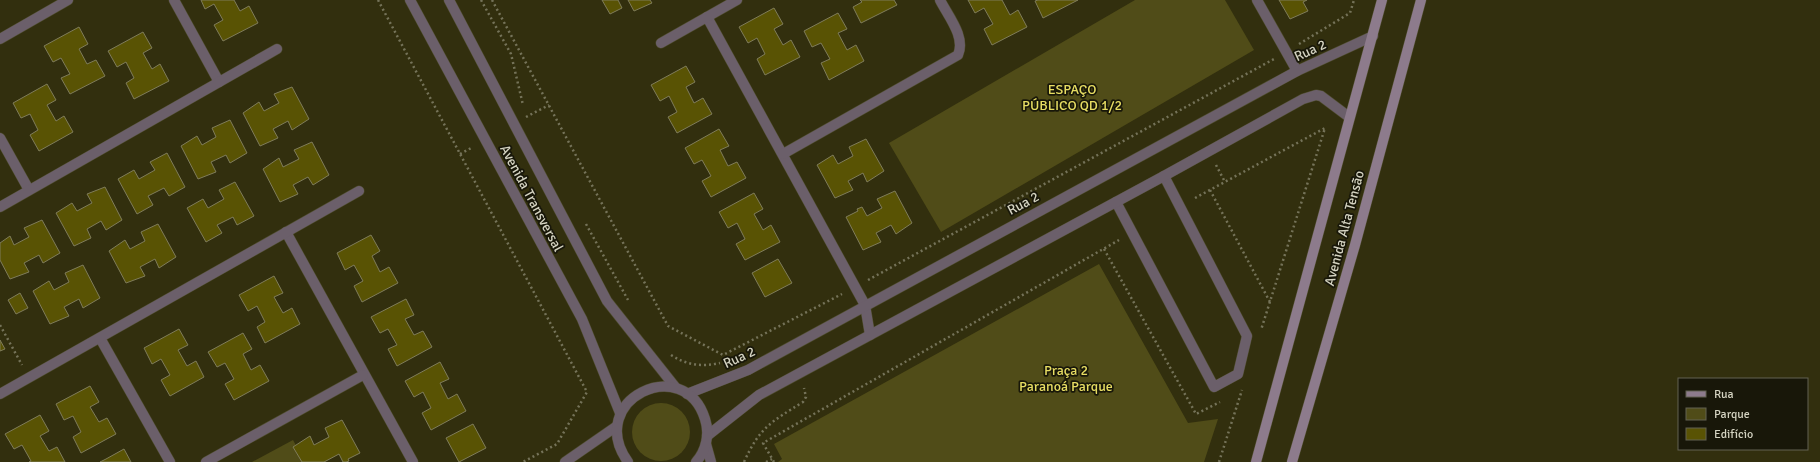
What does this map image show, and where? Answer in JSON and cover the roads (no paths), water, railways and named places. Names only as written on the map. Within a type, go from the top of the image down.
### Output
[{"type":"street","points":[[0,39],[68,0]]},
{"type":"street","points":[[174,0],[219,82]]},
{"type":"street","name":"Avenida Transversal","points":[[410,0],[582,319],[620,413]]},
{"type":"street","name":"Avenida Transversal","points":[[449,0],[607,301],[676,388]]},
{"type":"street","points":[[661,43],[738,0]]},
{"type":"street","points":[[783,154],[958,55],[961,49],[961,41],[940,0]]},
{"type":"street","points":[[1257,0],[1297,71]]},
{"type":"street","name":"Avenida Alta Tensão","points":[[1256,462],[1382,0]]},
{"type":"street","name":"Avenida Alta Tensão","points":[[1292,462],[1355,246],[1421,0]]},
{"type":"street","points":[[707,17],[865,305],[870,335]]},
{"type":"street","name":"Rua 2","points":[[687,394],[748,370],[1297,71],[1373,36]]},
{"type":"street","points":[[0,207],[278,49]]},
{"type":"street","points":[[696,462],[700,457],[707,440],[759,396],[1209,152],[1309,96],[1321,96],[1349,117]]},
{"type":"street","points":[[0,138],[29,190]]},
{"type":"street","points":[[1116,202],[1214,387],[1238,374],[1248,336],[1164,176]]},
{"type":"street","points":[[0,394],[359,191]]},
{"type":"street","points":[[286,232],[412,462]]},
{"type":"street","points":[[100,338],[170,462]]},
{"type":"street","points":[[206,462],[363,375]]},
{"type":"street","name":"Avenida Transversal","points":[[628,462],[622,453],[617,440],[617,426],[620,413],[628,402],[638,393],[650,388],[663,386],[676,388],[687,394],[696,402],[703,412],[707,424],[707,440],[711,462]]},
{"type":"street","points":[[565,462],[617,426]]},
{"type":"park label","name":"ESPAÇO PÚBLICO QD 1/2","points":[[1072,98]]},
{"type":"park label","name":"Praça 2 Paranoá Parque","points":[[1066,378]]}]
